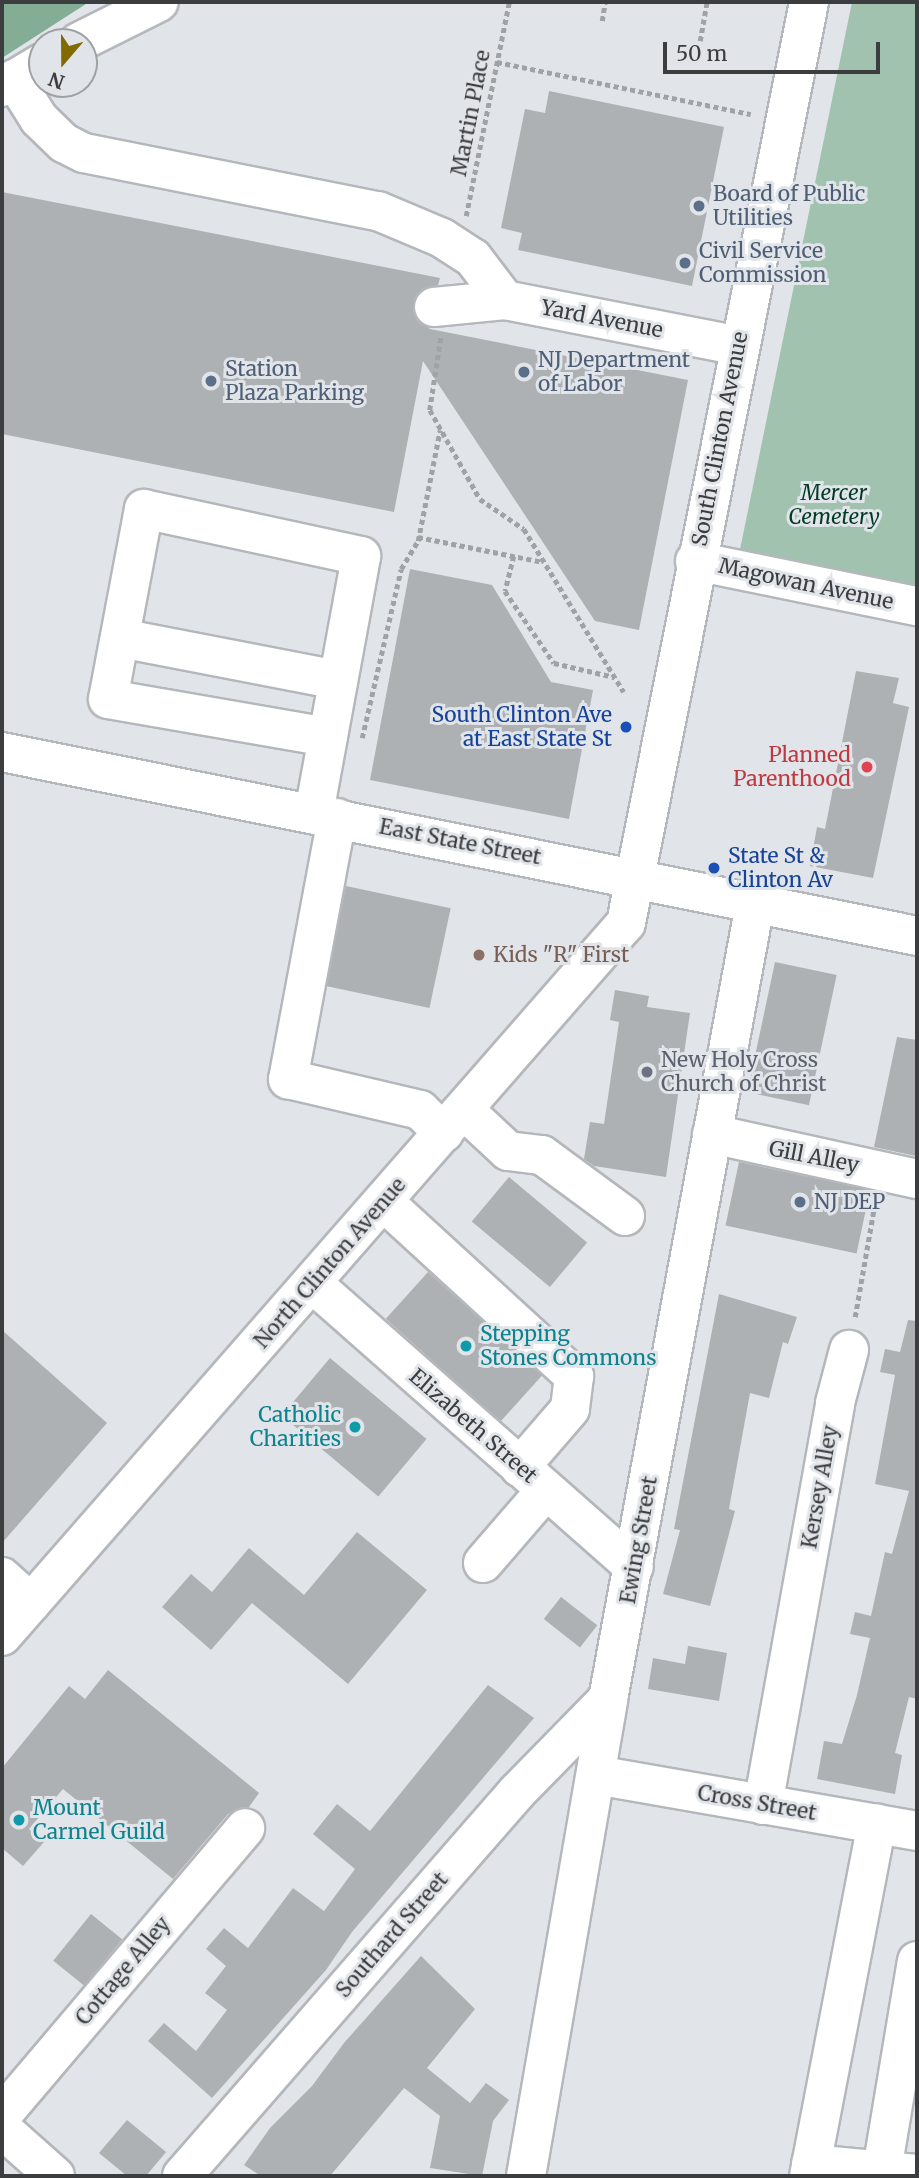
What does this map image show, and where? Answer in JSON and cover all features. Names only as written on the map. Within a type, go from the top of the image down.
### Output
[{"type":"street","points":[[98,32],[159,2]]},
{"type":"street","name":"South Clinton Avenue","points":[[634,877],[695,561],[809,2]]},
{"type":"street","points":[[19,77],[39,119],[64,143],[84,153],[379,211],[442,238],[473,258],[494,302],[470,324],[436,315]]},
{"type":"street","name":"Yard Avenue","points":[[494,302],[739,346]]},
{"type":"street","points":[[341,742],[108,699],[144,509],[361,555],[338,680],[341,742],[326,815],[288,1079],[420,1110],[454,1121],[508,1150],[542,1155],[625,1216]]},
{"type":"street","name":"Magowan Avenue","points":[[695,561],[917,606]]},
{"type":"street","points":[[120,638],[338,680]]},
{"type":"street","name":"East State Street","points":[[2,752],[326,815],[917,936]]},
{"type":"street","name":"North Clinton Avenue","points":[[2,1636],[625,923],[634,877]]},
{"type":"street","name":"Ewing Street","points":[[526,2176],[608,1699],[755,904]]},
{"type":"street","name":"Gill Alley","points":[[712,1134],[899,1174]]},
{"type":"street","points":[[384,1202],[574,1376],[570,1409],[483,1563]]},
{"type":"street","name":"Elizabeth Street","points":[[312,1283],[634,1567]]},
{"type":"street","name":"Kersey Alley","points":[[763,1805],[832,1417],[849,1350]]},
{"type":"street","points":[[2,1577],[31,1603]]},
{"type":"street","name":"Southard Street","points":[[182,2176],[517,1792],[608,1699]]},
{"type":"street","name":"Cross Street","points":[[596,1775],[917,1831]]},
{"type":"street","points":[[877,1824],[831,2076],[810,2170],[893,2174],[909,2058],[917,1961]]},
{"type":"street","name":"Cottage Alley","points":[[2,2115],[245,1828]]},
{"type":"street","points":[[2,2129],[55,2176]]},
{"type":"path","name":"Martin Place","points":[[464,228],[509,2]]},
{"type":"path","points":[[602,21],[605,2]]},
{"type":"path","points":[[700,41],[707,2]]},
{"type":"path","points":[[497,62],[751,114]]},
{"type":"path","points":[[436,315],[429,410],[480,499],[524,530],[624,692]]},
{"type":"path","points":[[341,742],[367,732],[401,569],[418,537],[440,429]]},
{"type":"path","points":[[418,537],[544,562]]},
{"type":"path","points":[[514,556],[505,591],[554,663],[614,677]]},
{"type":"path","points":[[849,1350],[899,1174]]},
{"type":"green space","points":[[2,2],[89,2],[49,28],[28,28],[28,41],[2,58]]},
{"type":"green space","name":"Mercer Cemetery","points":[[852,2],[917,2],[917,606],[736,569]]},
{"type":"building","points":[[549,91],[724,127],[692,286],[518,250],[522,233],[501,228],[525,109],[545,113]]},
{"type":"building","name":"Station Plaza Parking","points":[[2,192],[440,278],[438,285],[422,289],[414,299],[416,319],[430,329],[688,380],[639,630],[595,621],[423,361],[394,512],[2,434]]},
{"type":"building","points":[[410,569],[492,585],[551,682],[593,690],[569,819],[370,780]]},
{"type":"building","name":"Planned Parenthood","points":[[856,671],[899,678],[893,703],[909,707],[873,878],[810,866],[817,827],[825,829]]},
{"type":"building","points":[[346,886],[451,908],[429,1008],[325,986]]},
{"type":"building","points":[[775,962],[837,975],[809,1105],[747,1092]]},
{"type":"building","name":"New Holy Cross Church of Christ","points":[[615,990],[649,996],[647,1007],[690,1013],[666,1177],[594,1166],[584,1159],[590,1122],[604,1124],[619,1022],[610,1020]]},
{"type":"building","points":[[897,1037],[917,1040],[916,1156],[874,1147]]},
{"type":"building","name":"NJ DEP","points":[[739,1162],[870,1190],[857,1253],[725,1226]]},
{"type":"building","points":[[509,1177],[587,1243],[550,1287],[472,1221]]},
{"type":"building","name":"Stepping Stones Commons","points":[[428,1272],[542,1375],[500,1422],[386,1319]]},
{"type":"building","points":[[719,1294],[797,1317],[788,1344],[783,1342],[769,1398],[750,1393],[729,1509],[735,1511],[710,1606],[663,1594],[680,1530],[674,1529]]},
{"type":"building","points":[[908,1320],[917,1321],[917,1699],[909,1697],[895,1753],[902,1755],[895,1794],[817,1779],[824,1741],[842,1744],[870,1638],[850,1634],[855,1612],[871,1616],[885,1552],[892,1554],[909,1491],[875,1484],[895,1375],[880,1372],[885,1349],[900,1352]]},
{"type":"building","points":[[2,1330],[107,1423],[2,1543]]},
{"type":"building","name":"Catholic Charities","points":[[330,1358],[427,1439],[378,1496],[282,1415]]},
{"type":"building","points":[[357,1532],[427,1590],[348,1684],[252,1603],[211,1650],[162,1607],[191,1574],[212,1592],[249,1548],[304,1595]]},
{"type":"building","points":[[561,1597],[597,1625],[580,1647],[544,1619]]},
{"type":"building","points":[[688,1646],[727,1653],[719,1701],[648,1689],[653,1658],[685,1664]]},
{"type":"building","points":[[108,1670],[259,1793],[249,1807],[228,1814],[173,1879],[63,1789],[29,1829],[44,1842],[23,1866],[2,1848],[2,1768],[69,1686],[85,1699]]},
{"type":"building","points":[[488,1685],[534,1718],[352,1932],[326,1970],[212,2098],[148,2041],[164,2023],[196,2051],[227,2010],[205,1993],[226,1966],[206,1949],[224,1928],[248,1948],[293,1888],[324,1911],[355,1869],[313,1834],[337,1804],[370,1831]]},
{"type":"building","points":[[91,1914],[122,1939],[84,1986],[53,1961]]},
{"type":"building","points":[[421,1956],[475,2009],[427,2068],[470,2103],[486,2083],[509,2100],[493,2121],[482,2176],[430,2168],[440,2116],[404,2088],[330,2176],[261,2176],[244,2165],[270,2128],[312,2086],[344,2043]]},
{"type":"building","points":[[127,2120],[166,2152],[146,2176],[127,2176],[99,2153]]},
{"type":"place","name":"Board of Public Utilities","points":[[699,206]]},
{"type":"place","name":"Civil Service Commission","points":[[685,263]]},
{"type":"place","name":"NJ Department of Labor","points":[[524,372]]},
{"type":"place","name":"Station Plaza Parking","points":[[211,381]]},
{"type":"place","name":"South Clinton Ave at East State St","points":[[626,727]]},
{"type":"place","name":"Planned Parenthood","points":[[867,767]]},
{"type":"place","name":"State St & Clinton Av","points":[[714,868]]},
{"type":"place","name":"Kids \"R\" First","points":[[479,955]]},
{"type":"place","name":"New Holy Cross Church of Christ","points":[[647,1072]]},
{"type":"place","name":"NJ DEP","points":[[800,1202]]},
{"type":"place","name":"Stepping Stones Commons","points":[[466,1346]]},
{"type":"place","name":"Catholic Charities","points":[[355,1427]]},
{"type":"place","name":"Mount Carmel Guild","points":[[19,1820]]}]
